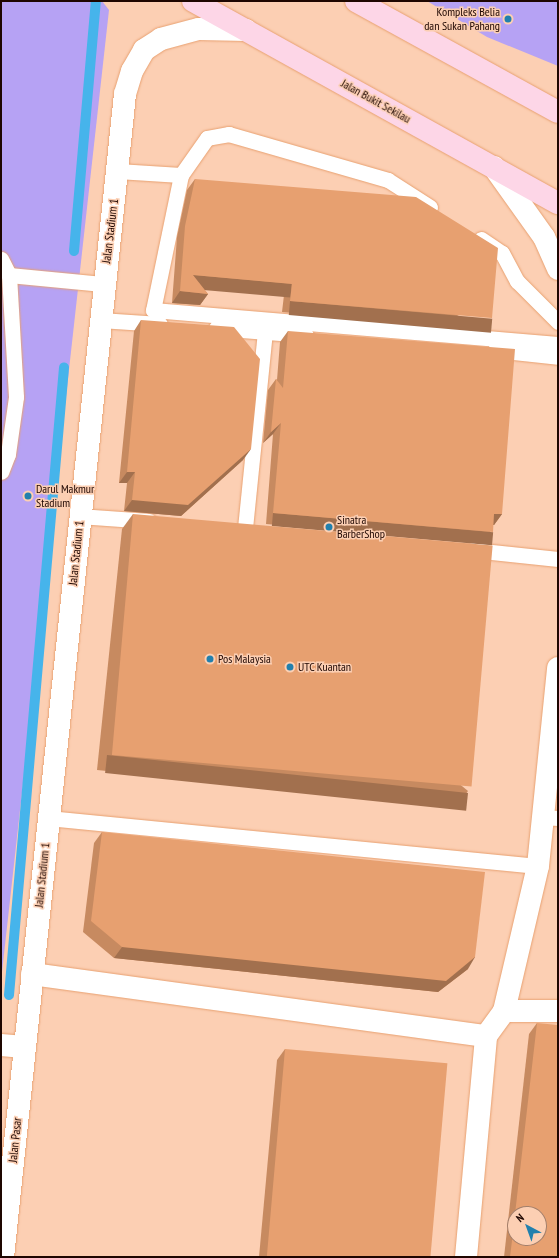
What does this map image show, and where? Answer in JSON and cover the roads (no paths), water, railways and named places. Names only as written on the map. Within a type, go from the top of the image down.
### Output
[{"type":"street","name":"Jalan Bukit Sekilau","points":[[193,1],[558,203]]},
{"type":"street","points":[[356,1],[558,112]]},
{"type":"street","name":"Jalan Stadium 1","points":[[24,1047],[79,516],[125,94],[132,71],[144,50],[179,32],[246,30]]},
{"type":"street","points":[[494,167],[544,237],[558,269]]},
{"type":"street","points":[[466,1257],[486,1036],[504,1011],[538,866],[551,818],[558,668]]},
{"type":"street","points":[[32,974],[486,1036]]},
{"type":"street","points":[[504,1011],[558,1011]]},
{"type":"street","points":[[1,1045],[24,1047]]},
{"type":"street","name":"Jalan Pasar","points":[[3,1257],[24,1047]]},
{"type":"lane","points":[[442,214],[388,180],[229,134],[207,138],[181,175],[153,310],[558,344]]},
{"type":"lane","points":[[117,171],[181,175]]},
{"type":"lane","points":[[468,231],[502,253],[517,281],[558,322]]},
{"type":"lane","points":[[1,259],[9,275],[16,397],[8,454],[1,472]]},
{"type":"lane","points":[[9,275],[104,284]]},
{"type":"lane","points":[[100,320],[265,332],[558,357]]},
{"type":"lane","points":[[245,528],[265,332]]},
{"type":"lane","points":[[79,516],[166,523]]},
{"type":"lane","points":[[230,527],[261,530]]},
{"type":"lane","points":[[456,549],[558,559]]},
{"type":"lane","points":[[48,818],[538,866]]},
{"type":"waterway","points":[[74,251],[96,1]]},
{"type":"waterway","points":[[9,995],[64,367]]},
{"type":"place","name":"Kompleks Belia dan Sukan Pahang","points":[[508,19]]},
{"type":"place","name":"Darul Makmur Stadium","points":[[28,496]]},
{"type":"place","name":"Sinatra BarberShop","points":[[329,527]]},
{"type":"place","name":"Pos Malaysia","points":[[210,659]]},
{"type":"place","name":"UTC Kuantan","points":[[290,667]]}]
